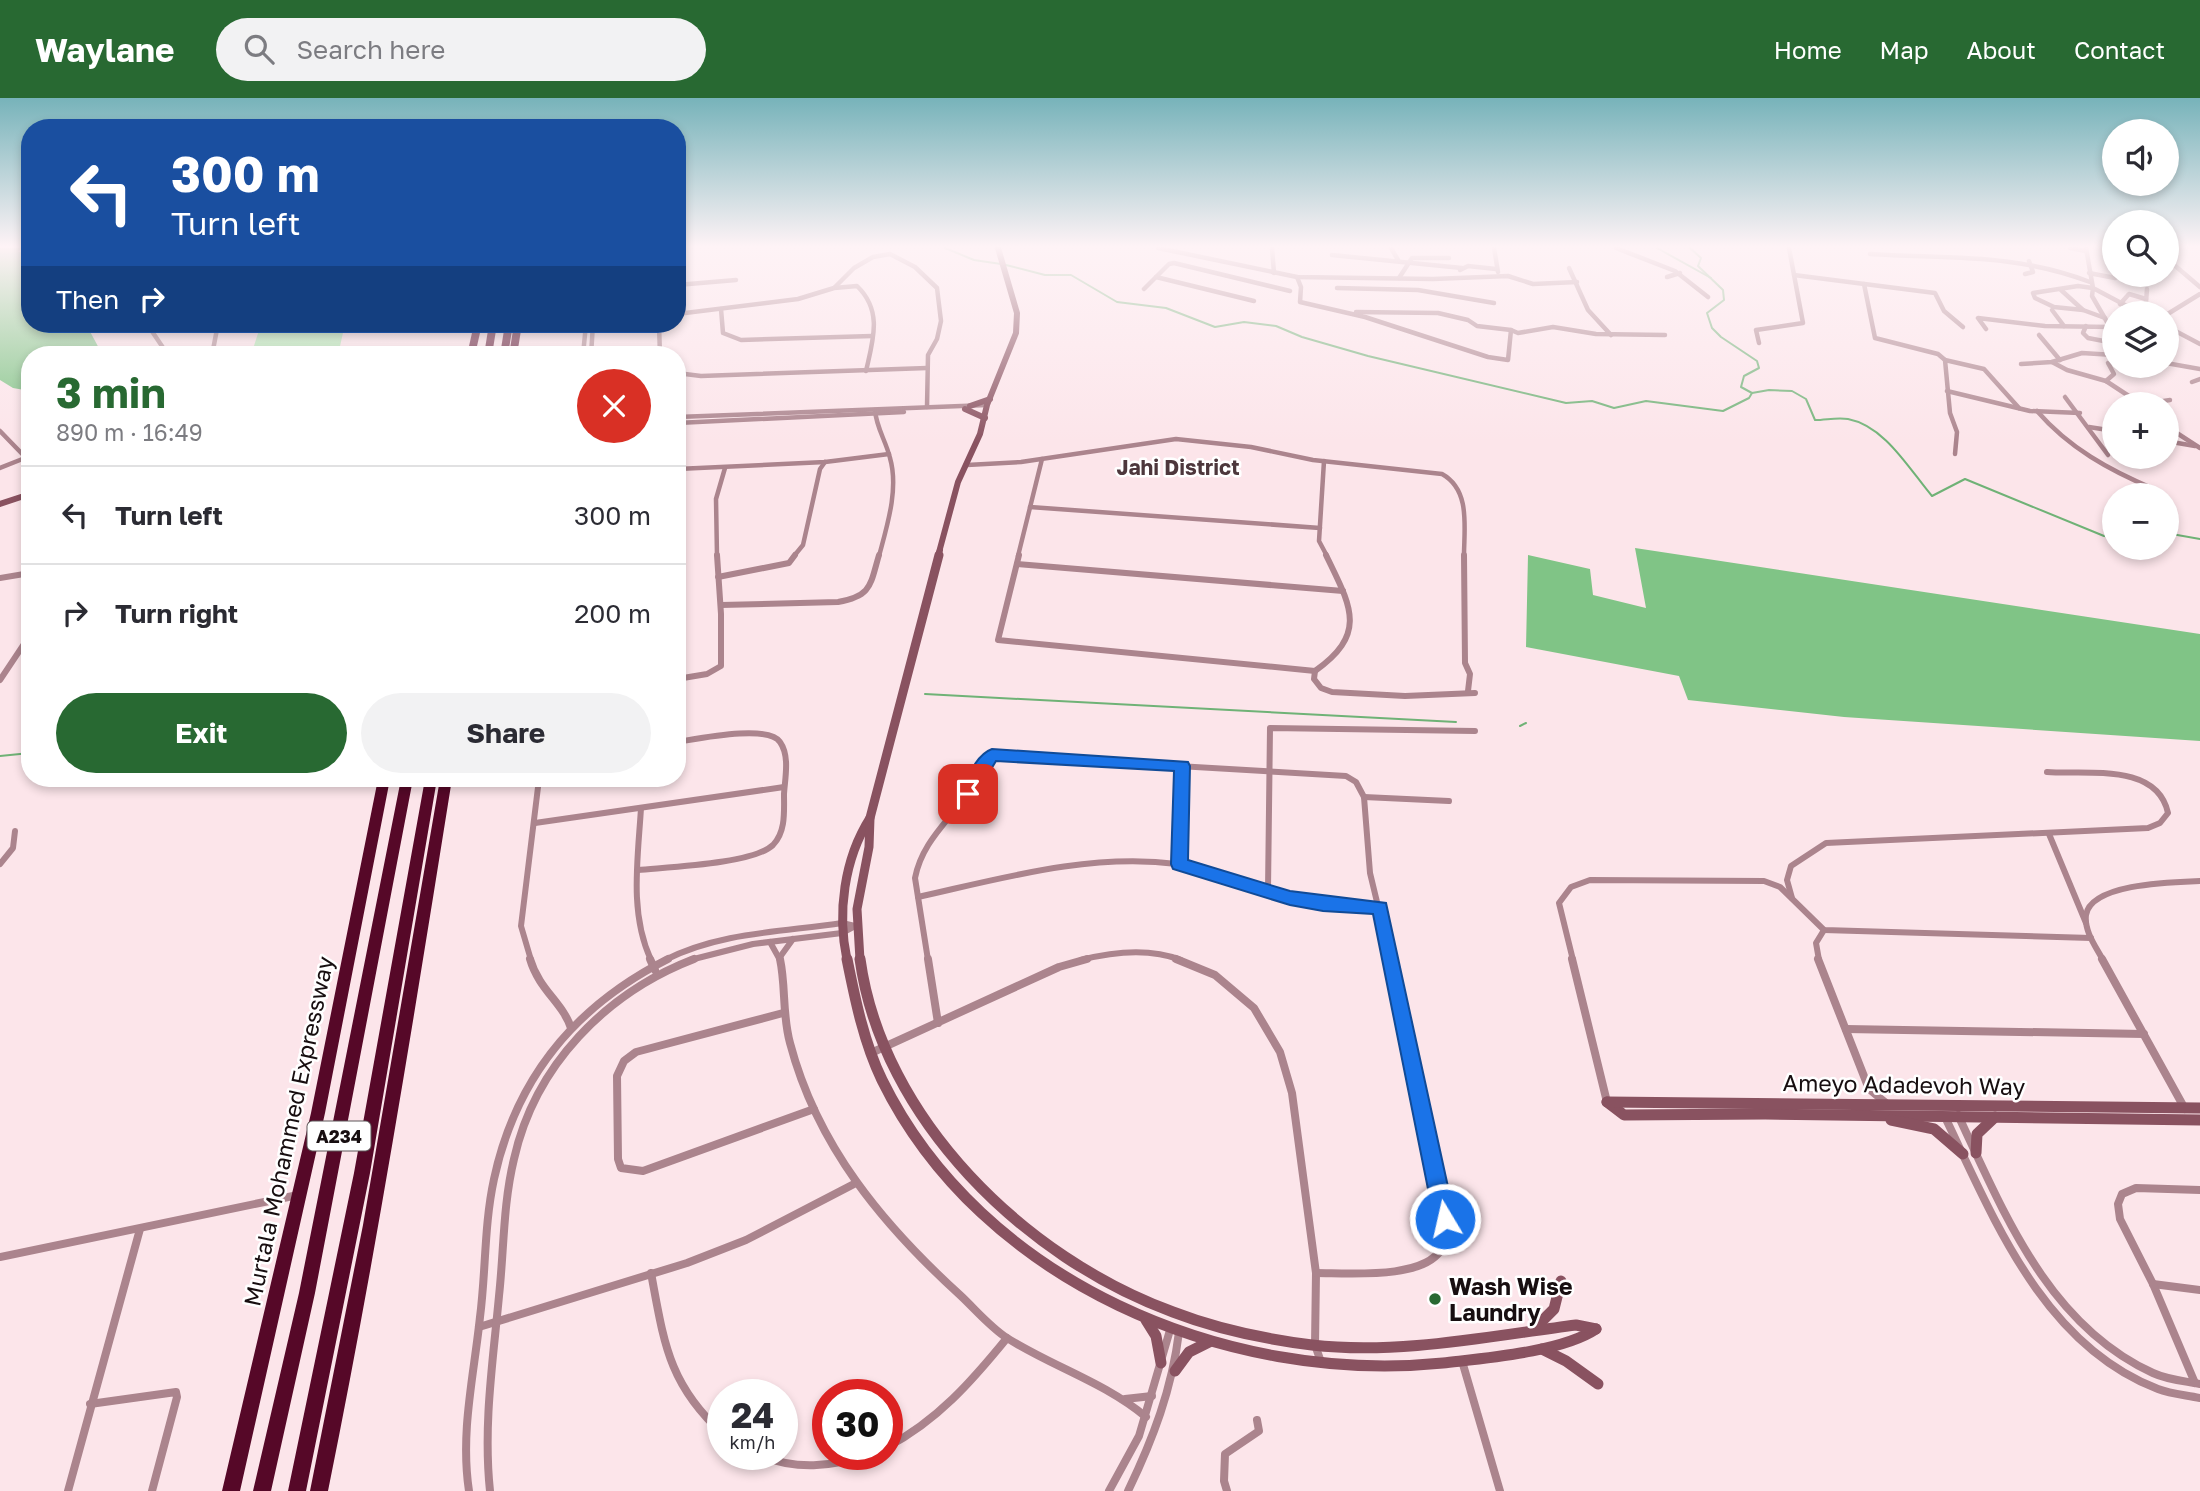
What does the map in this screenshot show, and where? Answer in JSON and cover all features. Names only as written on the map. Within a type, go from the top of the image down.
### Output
[{"type":"highway","name":"Murtala Mohammed Expressway","points":[[231,1487],[318,1113],[382,787]]},
{"type":"highway","name":"A234","points":[[262,1491],[307,1293],[405,787]]},
{"type":"highway","name":"A234","points":[[297,1491],[354,1213],[430,787]]},
{"type":"highway","points":[[319,1491],[381,1177],[445,787]]},
{"type":"highway","points":[[327,1491],[346,1364]]},
{"type":"street","points":[[721,313],[723,333],[741,340],[872,336]]},
{"type":"street","points":[[866,371],[874,313]]},
{"type":"street","points":[[927,407],[928,355],[937,339],[942,321],[941,313]]},
{"type":"street","points":[[870,818],[862,828],[853,851],[842,928],[850,975],[882,1082],[917,1140],[946,1177],[977,1210],[1045,1263],[1107,1300],[1209,1342],[1240,1351],[1322,1363],[1390,1367],[1462,1361],[1581,1339],[1596,1329],[1576,1325],[1447,1344],[1365,1348],[1315,1345],[1191,1321],[1064,1256],[1037,1238],[980,1187],[921,1115],[885,1047],[870,1006],[860,966],[855,926],[871,838],[870,818],[940,550],[958,482],[967,465],[1016,333],[1017,313]]},
{"type":"street","points":[[1348,313],[1488,357],[1508,360],[1511,330]]},
{"type":"street","points":[[1349,313],[1454,314],[1472,320],[1477,326],[1518,333],[1553,327],[1611,335],[1665,335]]},
{"type":"street","points":[[1593,313],[1607,326],[1611,335]]},
{"type":"street","points":[[1759,343],[1756,330],[1803,323],[1801,313]]},
{"type":"street","points":[[1870,313],[1875,338],[1938,355],[1945,360],[1981,367],[2020,409]]},
{"type":"street","points":[[1946,313],[1963,327]]},
{"type":"street","points":[[2054,313],[2064,326]]},
{"type":"street","points":[[1986,329],[1978,318],[2102,327]]},
{"type":"street","points":[[2086,326],[2083,333],[2088,338],[2102,341]]},
{"type":"street","points":[[2179,333],[2200,344]]},
{"type":"street","points":[[2039,335],[2060,360]]},
{"type":"street","points":[[2021,364],[2052,362],[2082,353],[2102,354]]},
{"type":"street","points":[[1945,360],[1950,413],[1957,432],[1955,454]]},
{"type":"street","points":[[2052,362],[2067,370],[2106,381],[2123,392]]},
{"type":"street","points":[[2179,365],[2200,369]]},
{"type":"street","points":[[686,374],[701,376],[928,368]]},
{"type":"street","points":[[2106,381],[2109,378]]},
{"type":"street","points":[[2192,382],[2200,379]]},
{"type":"street","points":[[1947,391],[2020,409],[2080,413]]},
{"type":"street","points":[[2065,397],[2080,413],[2093,438],[2102,448]]},
{"type":"street","points":[[882,411],[988,405]]},
{"type":"street","points":[[686,422],[927,407],[968,407],[985,418]]},
{"type":"street","points":[[876,426],[882,411]]},
{"type":"street","points":[[2037,411],[2049,426],[2094,461],[2141,483]]},
{"type":"street","points":[[686,417],[875,412]]},
{"type":"street","points":[[721,605],[831,603],[855,599],[865,594],[870,587],[894,489],[889,454],[876,426],[875,412]]},
{"type":"street","points":[[2089,428],[2102,430]]},
{"type":"street","points":[[0,431],[21,453]]},
{"type":"street","points":[[2179,435],[2198,447]]},
{"type":"street","points":[[967,465],[1042,459],[1176,439],[1240,445],[1324,461],[1442,474],[1456,486],[1464,503],[1465,663],[1470,674],[1472,692],[1405,696],[1332,692],[1321,688],[1314,679],[1315,671]]},
{"type":"street","points":[[2179,443],[2198,447]]},
{"type":"street","points":[[686,469],[825,462],[889,454]]},
{"type":"street","points":[[1042,459],[998,640],[1315,671],[1336,656],[1349,634],[1349,602],[1319,541],[1324,461]]},
{"type":"street","points":[[0,468],[21,462]]},
{"type":"street","points":[[718,577],[789,563],[798,554],[803,545],[820,468],[825,462]]},
{"type":"street","points":[[686,677],[707,674],[721,666],[718,489],[725,468]]},
{"type":"street","points":[[0,504],[21,497]]},
{"type":"street","points":[[0,510],[21,503]]},
{"type":"street","points":[[1030,507],[1320,527]]},
{"type":"street","points":[[928,592],[940,550]]},
{"type":"street","points":[[1017,564],[1343,591]]},
{"type":"street","points":[[0,578],[21,574]]},
{"type":"street","points":[[0,680],[21,650]]},
{"type":"street","points":[[1268,890],[1270,728],[1475,731]]},
{"type":"street","points":[[638,870],[743,858],[774,844],[783,827],[786,755],[780,741],[774,736],[742,733],[686,741]]},
{"type":"street","points":[[937,1023],[915,878],[917,862],[941,824],[968,794],[980,770],[992,755],[1342,774],[1360,785],[1364,797],[1370,873],[1380,908],[1443,1204],[1446,1233],[1442,1249],[1427,1263],[1405,1270],[1316,1273]]},
{"type":"street","points":[[1179,864],[1182,766]]},
{"type":"street","points":[[1793,900],[1787,880],[1791,866],[1826,843],[2148,828],[2160,823],[2168,813],[2167,803],[2155,788],[2140,779],[2047,772]]},
{"type":"street","points":[[538,787],[521,926],[535,975],[555,1004],[567,1015],[571,1028]]},
{"type":"street","points":[[535,823],[784,787]]},
{"type":"street","points":[[1364,797],[1449,801]]},
{"type":"street","points":[[641,808],[637,898],[639,923],[655,971]]},
{"type":"street","points":[[0,864],[13,848],[15,831]]},
{"type":"street","points":[[2049,834],[2091,938],[2185,1108],[2196,1120]]},
{"type":"street","points":[[918,897],[1084,863],[1116,859],[1179,864],[1290,898],[1323,904],[1380,908]]},
{"type":"street","points":[[1607,1102],[1559,903],[1565,891],[1576,883],[1590,880],[1764,881],[1780,887],[1824,930],[2091,938]]},
{"type":"street","points":[[2086,923],[2087,910],[2094,901],[2112,892],[2200,881]]},
{"type":"street","points":[[490,1491],[486,1463],[487,1397],[510,1183],[517,1144],[529,1110],[565,1052],[591,1023],[655,971],[717,941],[855,926]]},
{"type":"street","points":[[469,1491],[467,1425],[494,1179],[515,1110],[531,1079],[555,1044],[581,1016],[625,982],[703,955],[842,928]]},
{"type":"street","points":[[1824,930],[1818,936],[1815,946],[1869,1088],[1889,1105]]},
{"type":"street","points":[[780,957],[793,939]]},
{"type":"street","points":[[770,942],[780,957],[783,1013],[794,1056],[814,1109],[854,1184],[881,1219],[921,1261],[1007,1338],[1125,1399],[1146,1417]]},
{"type":"street","points":[[872,1053],[1059,967],[1110,952],[1170,956],[1215,975],[1254,1008],[1280,1052],[1292,1093],[1316,1273],[1315,1345],[1322,1363]]},
{"type":"street","points":[[783,1013],[636,1052],[627,1057],[619,1066],[617,1076],[618,1159],[621,1168],[626,1171],[643,1171],[814,1109]]},
{"type":"street","points":[[567,1015],[581,1016]]},
{"type":"street","points":[[1846,1029],[2144,1034]]},
{"type":"street","points":[[1869,1088],[1859,1110],[1934,1129],[1963,1154]]},
{"type":"street","name":"Ameyo Adadevoh Way","points":[[1607,1102],[1942,1111],[2200,1108]]},
{"type":"street","name":"Ameyo Adadevoh Way","points":[[1607,1102],[1624,1115],[1859,1110],[1889,1105],[1942,1111]]},
{"type":"street","points":[[1942,1111],[2008,1245],[2033,1288],[2067,1327],[2105,1360],[2155,1388],[2200,1398]]},
{"type":"street","points":[[1955,1111],[2021,1244],[2045,1285],[2076,1319],[2110,1348],[2154,1374],[2198,1383]]},
{"type":"street","name":"Ameyo Adadevoh Way","points":[[1955,1111],[1995,1117],[2196,1120]]},
{"type":"street","points":[[1976,1153],[1977,1135],[1995,1117]]},
{"type":"street","points":[[479,1327],[746,1240],[854,1184]]},
{"type":"street","points":[[2198,1383],[2120,1219],[2118,1204],[2122,1194],[2136,1188],[2200,1190]]},
{"type":"street","points":[[0,1256],[298,1195]]},
{"type":"street","points":[[68,1491],[140,1229]]},
{"type":"street","points":[[651,1273],[665,1344],[676,1380],[690,1402],[707,1418]]},
{"type":"street","points":[[1532,1330],[1554,1309],[1561,1281]]},
{"type":"street","points":[[2153,1284],[2200,1290]]},
{"type":"street","points":[[1162,1308],[1175,1329],[1175,1371]]},
{"type":"street","points":[[1142,1316],[1156,1336],[1161,1363]]},
{"type":"street","points":[[1110,1491],[1139,1436],[1161,1363],[1175,1329],[1191,1321]]},
{"type":"street","points":[[903,1438],[924,1426],[971,1383],[1007,1338]]},
{"type":"street","points":[[1128,1491],[1152,1440],[1175,1371],[1189,1352],[1209,1342]]},
{"type":"street","points":[[1447,1344],[1462,1361],[1500,1491]]},
{"type":"street","points":[[1540,1348],[1566,1361],[1598,1384]]},
{"type":"street","points":[[90,1404],[176,1392],[177,1397],[152,1491]]},
{"type":"street","points":[[1125,1399],[1152,1396]]},
{"type":"street","points":[[1227,1491],[1224,1481],[1225,1454],[1259,1431],[1257,1420]]},
{"type":"green space","points":[[0,313],[21,313],[21,333],[91,333],[98,346],[21,346],[21,389],[0,380]]},
{"type":"green space","points":[[258,333],[343,333],[340,346],[254,346]]},
{"type":"green space","points":[[1635,548],[2200,634],[2200,741],[1844,717],[1688,700],[1679,676],[1526,647],[1528,555],[1590,569],[1593,595],[1646,608]]},
{"type":"waterway","points":[[1179,313],[1215,327],[1244,322],[1276,326],[1302,337],[1368,356],[1566,403],[1592,401],[1614,408],[1646,401],[1723,411],[1749,398],[1752,393]]},
{"type":"waterway","points":[[1707,313],[1712,328],[1721,337],[1757,361],[1759,368],[1744,376],[1741,387],[1752,393]]},
{"type":"waterway","points":[[1752,393],[1769,390],[1792,391],[1806,399],[1815,420],[1844,418],[1874,430],[1895,450],[1932,496],[1965,479],[2102,535]]},
{"type":"waterway","points":[[2179,535],[2200,539]]},
{"type":"waterway","points":[[925,694],[1456,722]]},
{"type":"waterway","points":[[1520,726],[1526,723]]},
{"type":"waterway","points":[[0,756],[21,754]]},
{"type":"place","name":"Wash Wise Laundry","points":[[1435,1299]]},
{"type":"district","name":"Jahi District","points":[[1178,467]]},
{"type":"route","points":[[968,794],[980,770],[992,755],[1182,766],[1179,864],[1290,898],[1323,904],[1380,908],[1445,1219]]}]
